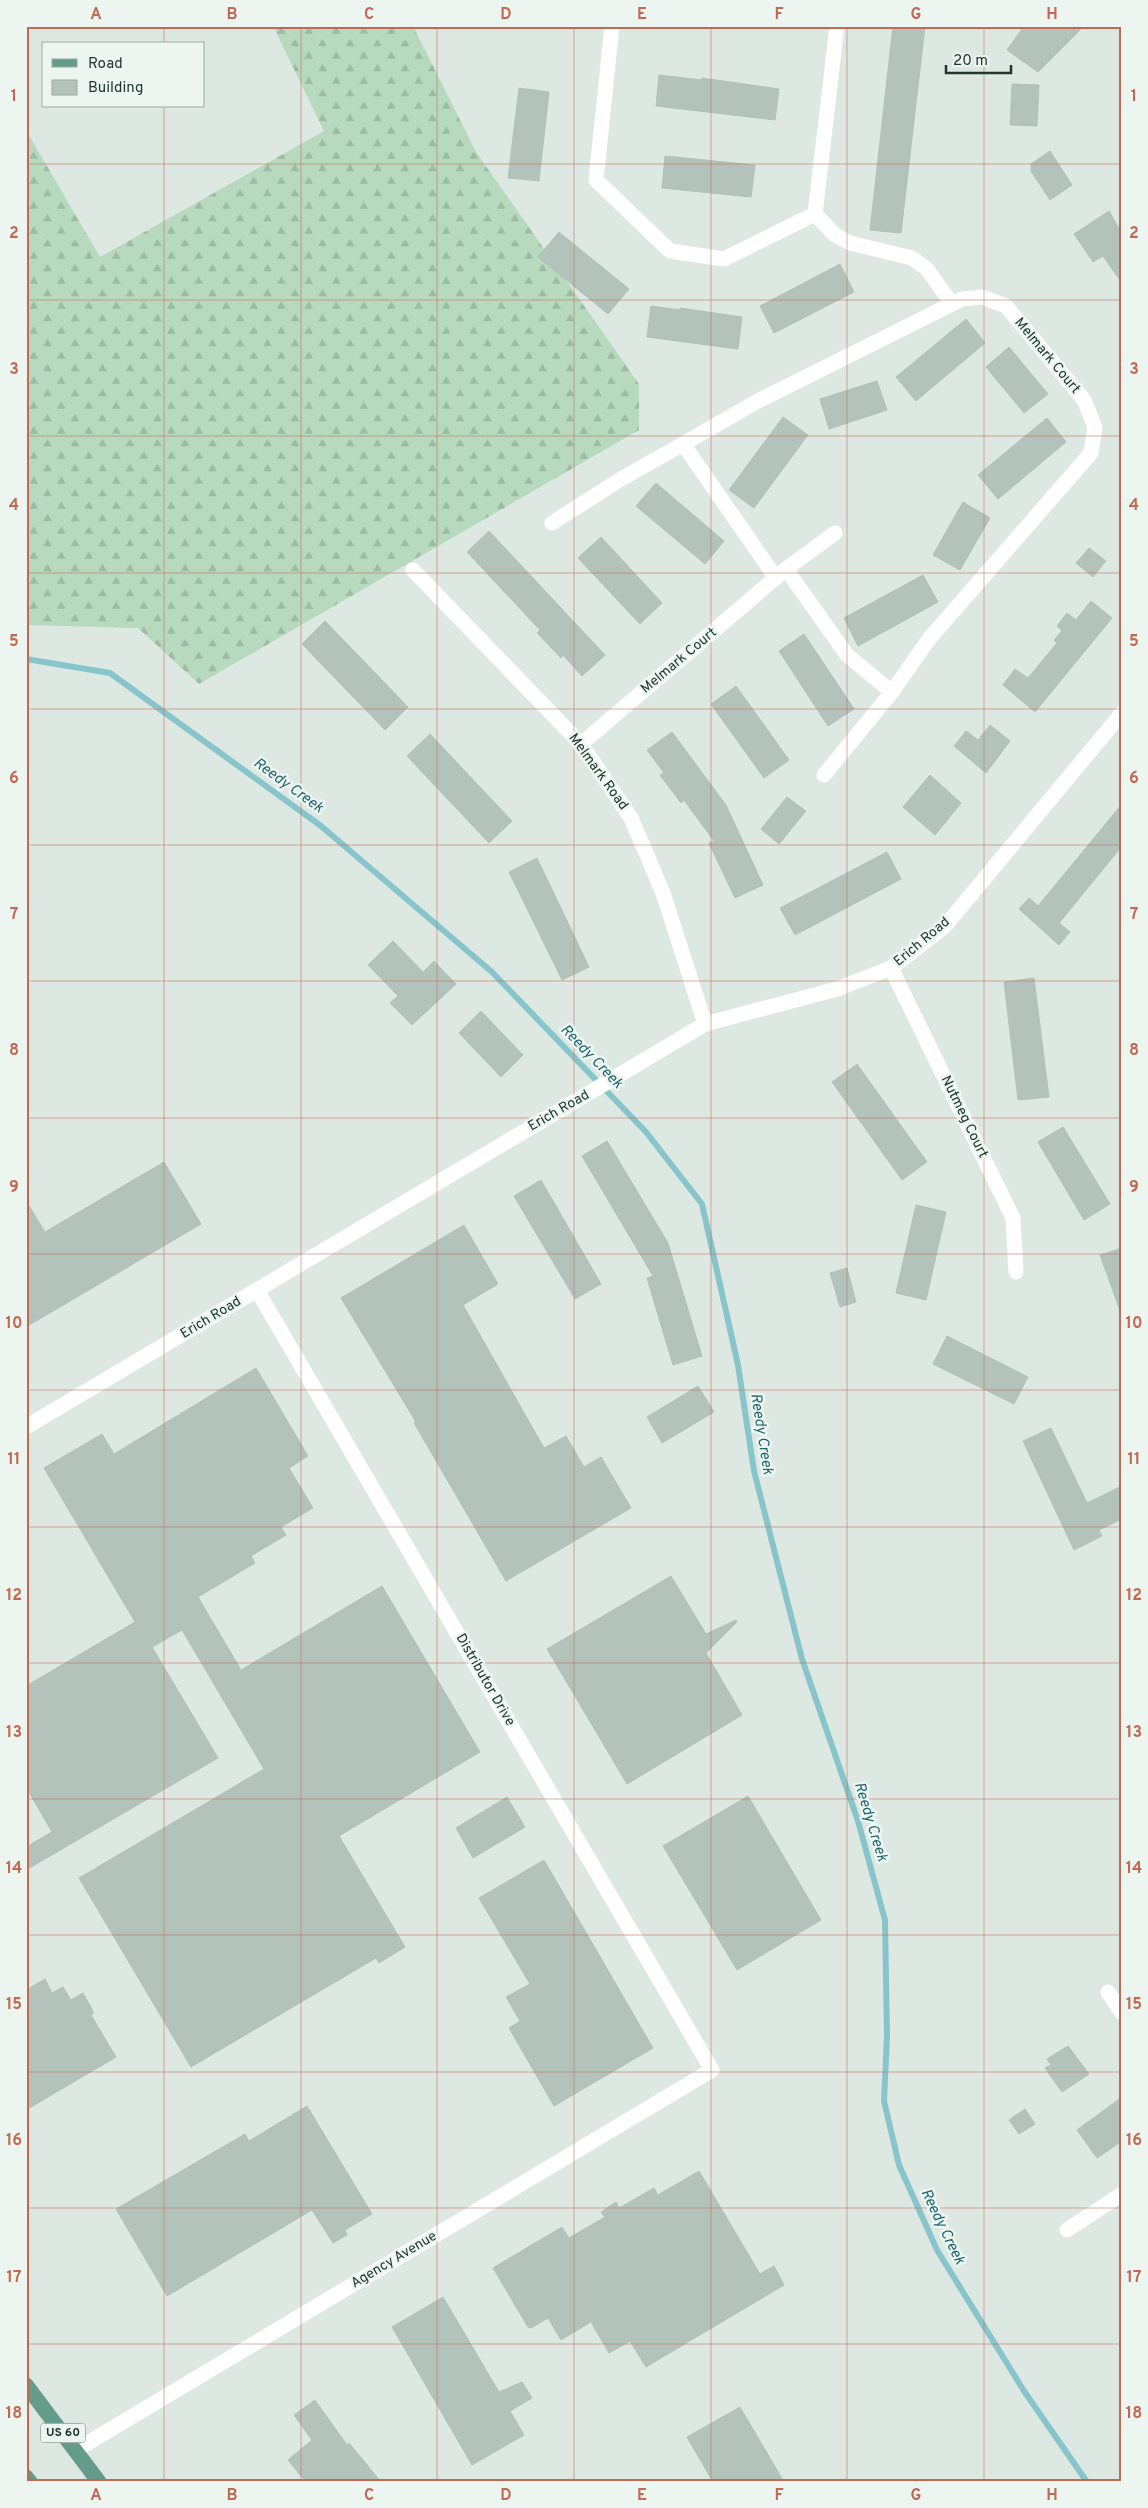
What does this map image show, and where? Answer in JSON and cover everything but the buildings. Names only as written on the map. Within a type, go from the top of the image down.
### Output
[{"type":"main road","name":"US 60","points":[[26,2385],[99,2482]]},
{"type":"main road","points":[[26,2477],[30,2482]]},
{"type":"street","points":[[612,26],[596,180],[670,251],[724,259],[815,214]]},
{"type":"street","points":[[815,214],[837,26]]},
{"type":"street","points":[[815,214],[835,235],[850,243],[912,258],[927,269],[952,304]]},
{"type":"street","name":"Melmark Court","points":[[552,523],[621,479],[756,402],[962,299],[982,297],[1006,306],[1084,400],[1095,427],[1091,453],[929,639],[892,692],[824,775]]},
{"type":"street","points":[[683,444],[781,574],[847,655],[892,692]]},
{"type":"street","name":"Melmark Court","points":[[581,744],[781,574],[835,533]]},
{"type":"street","name":"Melmark Road","points":[[413,570],[581,744],[631,818],[663,893],[705,1024]]},
{"type":"street","name":"Erich Road","points":[[26,1427],[705,1024],[837,989],[890,968],[945,926],[1122,713]]},
{"type":"street","name":"Nutmeg Court","points":[[890,968],[1013,1218],[1016,1272]]},
{"type":"street","name":"Distributor Drive","points":[[257,1290],[712,2070]]},
{"type":"street","points":[[1108,1992],[1122,2013]]},
{"type":"street","name":"Agency Avenue","points":[[76,2450],[712,2070]]},
{"type":"street","points":[[1067,2230],[1122,2194]]},
{"type":"green space","points":[[273,26],[413,26],[476,152],[639,384],[639,430],[199,684],[138,628],[26,625],[26,130],[100,257],[324,131]]},
{"type":"waterway","name":"Reedy Creek","points":[[26,659],[110,673],[321,826],[492,972],[646,1132],[702,1204],[738,1365],[754,1471],[802,1659],[858,1821],[885,1920],[887,2036],[884,2101],[899,2165],[937,2250],[1024,2391],[1087,2482]]}]
